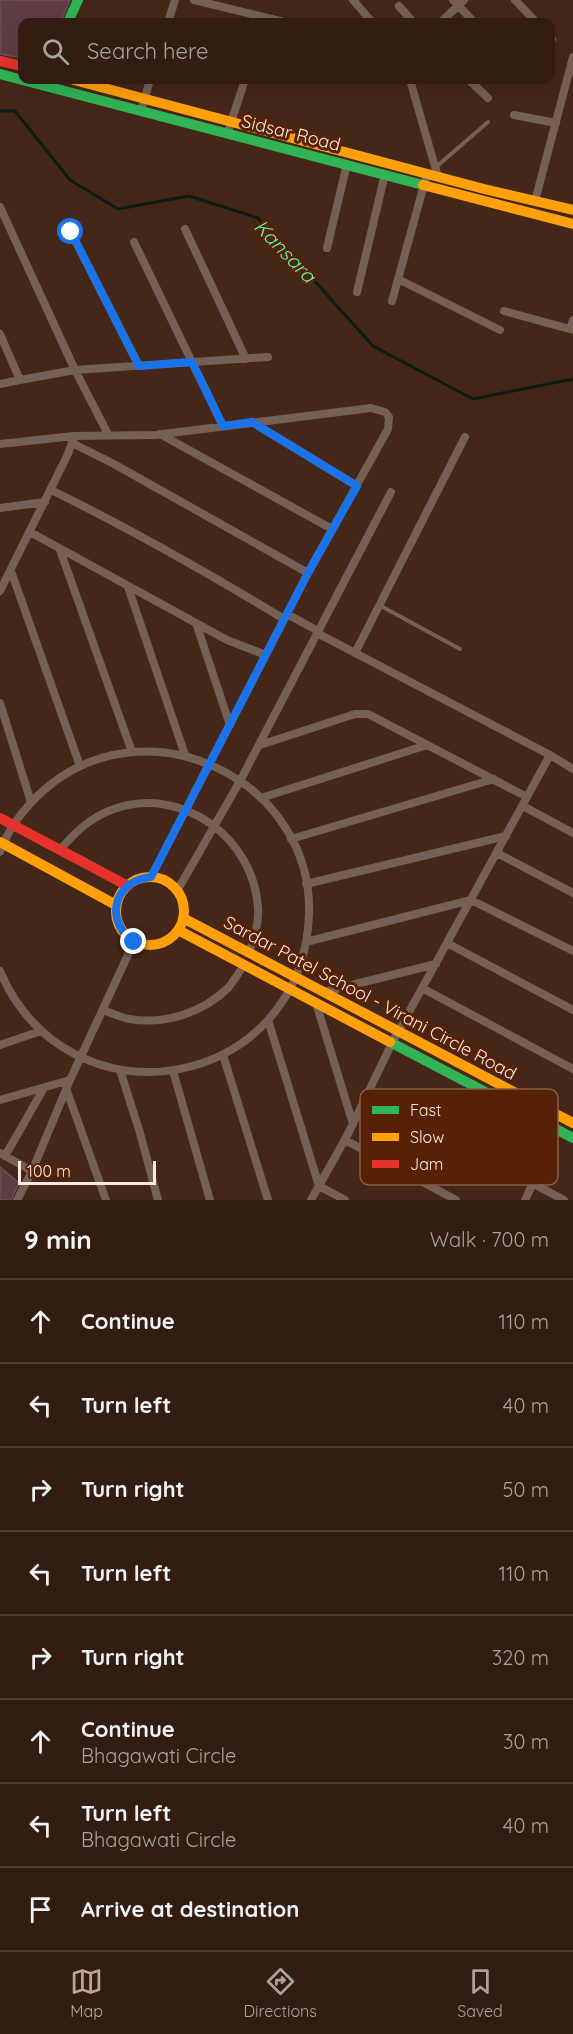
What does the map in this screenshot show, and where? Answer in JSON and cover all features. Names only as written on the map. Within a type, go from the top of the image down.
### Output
[{"type":"street","points":[[70,18],[78,0]]},
{"type":"street","points":[[169,18],[175,0]]},
{"type":"street","points":[[194,0],[268,18]]},
{"type":"street","points":[[352,0],[368,18]]},
{"type":"street","points":[[515,0],[533,18]]},
{"type":"street","points":[[444,18],[458,2],[471,18]]},
{"type":"street","points":[[399,6],[410,18]]},
{"type":"street","points":[[536,201],[556,123],[569,86],[573,57]]},
{"type":"street","points":[[0,61],[18,65]]},
{"type":"street","name":"Sidsar Road","points":[[0,74],[18,78]]},
{"type":"street","name":"Sidsar Road","points":[[46,84],[347,165],[385,174],[431,176],[573,224]]},
{"type":"street","name":"Sidsar Road","points":[[90,84],[431,176],[573,210]]},
{"type":"street","points":[[141,111],[149,84]]},
{"type":"street","points":[[227,134],[244,84]]},
{"type":"street","points":[[392,301],[431,176],[411,84]]},
{"type":"street","points":[[473,84],[488,98]]},
{"type":"street","points":[[514,115],[556,123]]},
{"type":"street","points":[[327,248],[347,165]]},
{"type":"street","points":[[357,292],[385,174]]},
{"type":"street","points":[[0,207],[4,224],[109,436]]},
{"type":"street","points":[[185,229],[246,359]]},
{"type":"street","points":[[71,232],[139,366]]},
{"type":"street","points":[[134,242],[223,426]]},
{"type":"street","points":[[398,279],[500,330]]},
{"type":"street","points":[[504,311],[572,330],[573,320]]},
{"type":"street","points":[[0,334],[20,380]]},
{"type":"street","points":[[0,384],[75,370],[268,357]]},
{"type":"street","points":[[0,444],[160,434],[371,408],[385,412],[389,417],[388,429],[308,573],[151,877]]},
{"type":"street","points":[[252,422],[357,486]]},
{"type":"street","points":[[160,434],[332,529]]},
{"type":"street","points":[[355,653],[465,437]]},
{"type":"street","points":[[0,591],[51,490],[73,440]]},
{"type":"street","points":[[73,440],[308,573]]},
{"type":"street","points":[[51,490],[573,769]]},
{"type":"street","points":[[177,891],[260,745],[392,492]]},
{"type":"street","points":[[0,508],[45,502]]},
{"type":"street","points":[[30,532],[227,640],[266,655]]},
{"type":"street","points":[[60,550],[132,752]]},
{"type":"street","points":[[11,571],[80,766]]},
{"type":"street","points":[[128,587],[185,755]]},
{"type":"street","points":[[196,623],[230,725]]},
{"type":"street","points":[[0,703],[31,802]]},
{"type":"street","points":[[260,745],[362,713],[368,714],[527,797]]},
{"type":"street","points":[[261,798],[427,745]]},
{"type":"street","points":[[0,970],[3,988],[41,1031],[60,1046],[80,1057],[120,1070],[146,1073],[173,1071],[198,1065],[223,1055],[247,1040],[268,1020],[296,977],[306,942],[309,913],[306,884],[300,861],[283,824],[261,798],[240,780],[210,764],[185,755],[159,752],[132,752],[105,757],[80,766],[54,782],[31,802],[13,825],[1,846],[116,905]]},
{"type":"street","points":[[370,1089],[398,1031],[550,755]]},
{"type":"street","points":[[291,839],[494,779]]},
{"type":"street","points":[[60,850],[74,834],[93,819],[115,809],[138,804],[163,804],[186,810],[214,825],[229,838],[250,871],[258,909],[256,929],[249,953]]},
{"type":"street","points":[[522,806],[573,833]]},
{"type":"street","points":[[0,818],[128,886]]},
{"type":"street","points":[[306,884],[506,836]]},
{"type":"street","points":[[497,853],[573,893]]},
{"type":"street","points":[[151,877],[170,884],[177,891],[181,899],[183,918],[172,938],[154,945],[144,945],[134,942],[121,930],[117,922],[116,905],[122,891],[128,886],[135,881],[151,877]]},
{"type":"street","points":[[306,942],[471,900],[573,951]]},
{"type":"street","name":"Sardar Patel School - Virani Circle Road","points":[[183,918],[507,1089]]},
{"type":"street","points":[[178,930],[479,1088],[484,1077]]},
{"type":"street","points":[[17,1200],[134,942]]},
{"type":"street","points":[[447,943],[573,1010]]},
{"type":"street","points":[[323,992],[436,964]]},
{"type":"street","points":[[103,1010],[129,1019],[156,1021],[183,1016],[207,1004],[228,987],[244,965]]},
{"type":"street","points":[[422,988],[573,1070]]},
{"type":"street","points":[[316,1003],[353,1124]]},
{"type":"street","points":[[268,1020],[319,1186],[345,1200]]},
{"type":"street","points":[[0,1045],[41,1031]]},
{"type":"street","points":[[223,1055],[268,1200]]},
{"type":"street","points":[[120,1070],[158,1200]]},
{"type":"street","points":[[173,1071],[210,1200]]},
{"type":"street","points":[[0,1100],[70,1080]]},
{"type":"street","points":[[32,1171],[3,1154],[44,1088]]},
{"type":"street","points":[[67,1091],[106,1200]]},
{"type":"street","points":[[311,1200],[360,1110]]},
{"type":"street","name":"Sardar Patel School - Virani Circle Road","points":[[558,1115],[573,1123]]},
{"type":"street","points":[[558,1130],[573,1138]]},
{"type":"street","points":[[345,1140],[360,1148]]},
{"type":"street","points":[[428,1185],[456,1200]]},
{"type":"street","points":[[525,1200],[532,1185]]},
{"type":"street","points":[[535,1185],[564,1200]]},
{"type":"lane","points":[[431,176],[488,122]]},
{"type":"lane","points":[[379,605],[460,650]]},
{"type":"building","points":[[0,0],[70,0],[63,18],[18,18],[18,57],[0,54]]},
{"type":"building","points":[[0,1167],[19,1183],[11,1200],[0,1200]]},
{"type":"waterway","name":"Kansara","points":[[0,111],[15,111],[70,180],[118,209],[189,196],[258,218],[373,346],[473,399],[573,379]]},
{"type":"traffic: fast","points":[[70,18],[78,0]]},
{"type":"traffic: fast","points":[[0,74],[18,79]]},
{"type":"traffic: fast","points":[[38,84],[423,185]]},
{"type":"traffic: fast","points":[[390,1042],[480,1089]]},
{"type":"traffic: fast","points":[[558,1130],[573,1138]]},
{"type":"traffic: slow","points":[[89,84],[484,189],[573,210]]},
{"type":"traffic: slow","points":[[423,185],[573,224]]},
{"type":"traffic: slow","points":[[0,842],[116,905]]},
{"type":"traffic: slow","points":[[150,877],[163,880],[174,887],[181,898],[184,911],[181,924],[174,935],[163,942],[150,945],[137,942],[126,935],[119,924],[116,911],[119,898],[126,887],[137,880],[150,877]]},
{"type":"traffic: slow","points":[[183,918],[508,1089]]},
{"type":"traffic: slow","points":[[178,930],[390,1042]]},
{"type":"traffic: slow","points":[[558,1115],[573,1123]]},
{"type":"traffic: jam","points":[[0,61],[18,65]]},
{"type":"traffic: jam","points":[[0,818],[128,886]]},
{"type":"route","points":[[71,232],[139,366],[192,362],[223,426],[252,422],[357,486],[308,573],[151,877],[135,881],[122,891],[119,897],[116,905],[117,922],[121,930],[134,942]]}]
